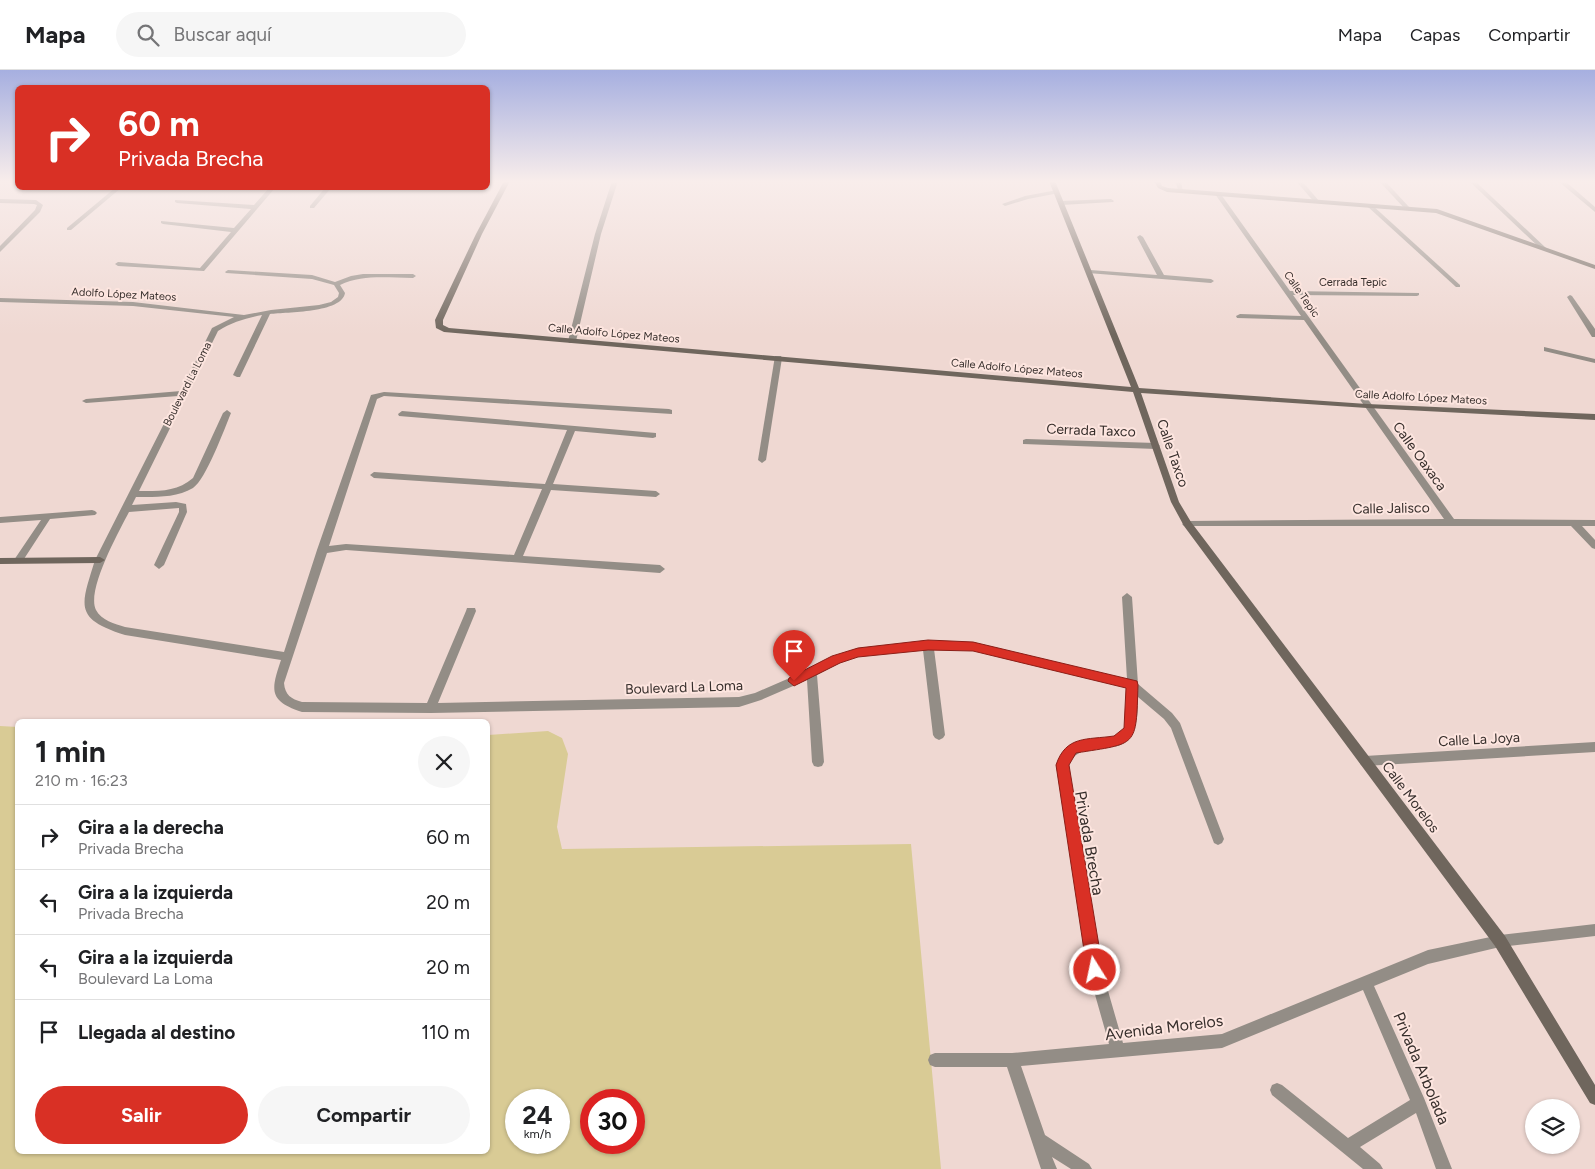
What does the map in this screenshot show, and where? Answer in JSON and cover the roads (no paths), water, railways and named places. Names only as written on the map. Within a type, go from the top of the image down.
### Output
[{"type":"street","points":[[0,250],[17,232]]},
{"type":"street","points":[[118,264],[202,270],[207,267],[232,232]]},
{"type":"street","name":"Calle Adolfo López Mateos","points":[[480,232],[439,320],[440,326],[447,330],[1136,390],[1367,406],[1595,417]]},
{"type":"street","points":[[572,342],[599,232]]},
{"type":"street","name":"Calle Taxco","points":[[1074,232],[1136,390],[1175,502],[1187,524]]},
{"type":"street","name":"Calle Tepic","points":[[1245,232],[1367,406]]},
{"type":"street","points":[[1399,232],[1458,286]]},
{"type":"street","points":[[1497,232],[1595,267]]},
{"type":"street","points":[[1526,232],[1544,249]]},
{"type":"street","points":[[1140,237],[1161,277]]},
{"type":"street","points":[[228,272],[306,277],[336,284],[346,278],[360,276],[413,276]]},
{"type":"street","points":[[1090,272],[1211,281]]},
{"type":"street","name":"Boulevard La Loma","points":[[336,284],[342,293],[341,298],[333,304],[247,316],[228,322],[215,330],[100,560],[88,601],[90,610],[96,620],[108,627],[287,657],[279,682],[279,692],[283,699],[302,707],[431,708],[739,702],[757,697],[812,673],[836,660],[858,652],[928,645],[973,646],[1132,685],[1168,716],[1176,726],[1218,839]]},
{"type":"street","name":"Cerrada Tepic","points":[[1288,293],[1417,294]]},
{"type":"street","points":[[1570,297],[1595,335]]},
{"type":"street","name":"Adolfo López Mateos","points":[[0,300],[133,304],[247,316]]},
{"type":"street","points":[[237,374],[266,314]]},
{"type":"street","points":[[1240,316],[1306,318]]},
{"type":"street","points":[[1547,349],[1595,361]]},
{"type":"street","points":[[762,460],[778,358]]},
{"type":"street","points":[[86,401],[182,393]]},
{"type":"street","points":[[287,657],[370,401],[379,395],[669,412]]},
{"type":"street","name":"Calle Oaxaca","points":[[1367,406],[1451,522]]},
{"type":"street","points":[[132,494],[178,491],[189,488],[197,480],[227,413]]},
{"type":"street","points":[[402,414],[653,435]]},
{"type":"street","points":[[517,559],[572,429]]},
{"type":"street","name":"Cerrada Taxco","points":[[1026,442],[1156,446]]},
{"type":"street","points":[[374,475],[656,494]]},
{"type":"street","points":[[125,509],[183,506],[183,512],[159,565]]},
{"type":"street","points":[[0,520],[92,512]]},
{"type":"street","points":[[19,560],[48,516]]},
{"type":"street","points":[[1574,523],[1595,546]]},
{"type":"street","name":"Calle Jalisco","points":[[1187,524],[1595,523]]},
{"type":"street","name":"Calle Morelos","points":[[1187,524],[1500,941],[1595,1098]]},
{"type":"street","points":[[322,550],[346,547],[660,569]]},
{"type":"street","points":[[0,560],[100,560]]},
{"type":"street","name":"Privada Brecha","points":[[1118,1050],[1095,970],[1062,765],[1066,754],[1073,748],[1117,741],[1125,736],[1130,729],[1132,685],[1127,597]]},
{"type":"street","points":[[431,708],[472,611]]},
{"type":"street","points":[[928,645],[939,735]]},
{"type":"street","points":[[812,673],[815,688],[818,762]]},
{"type":"street","name":"Calle La Joya","points":[[1365,761],[1595,747]]},
{"type":"street","name":"Avenida Morelos","points":[[935,1060],[1012,1060],[1222,1041],[1428,957],[1500,941],[1595,930]]},
{"type":"street","name":"Privada Arbolada","points":[[1366,982],[1419,1103],[1444,1169]]},
{"type":"street","points":[[1012,1060],[1049,1169]]},
{"type":"street","points":[[1277,1090],[1375,1169]]},
{"type":"street","points":[[1347,1147],[1419,1103]]},
{"type":"street","points":[[1038,1139],[1084,1169]]}]
